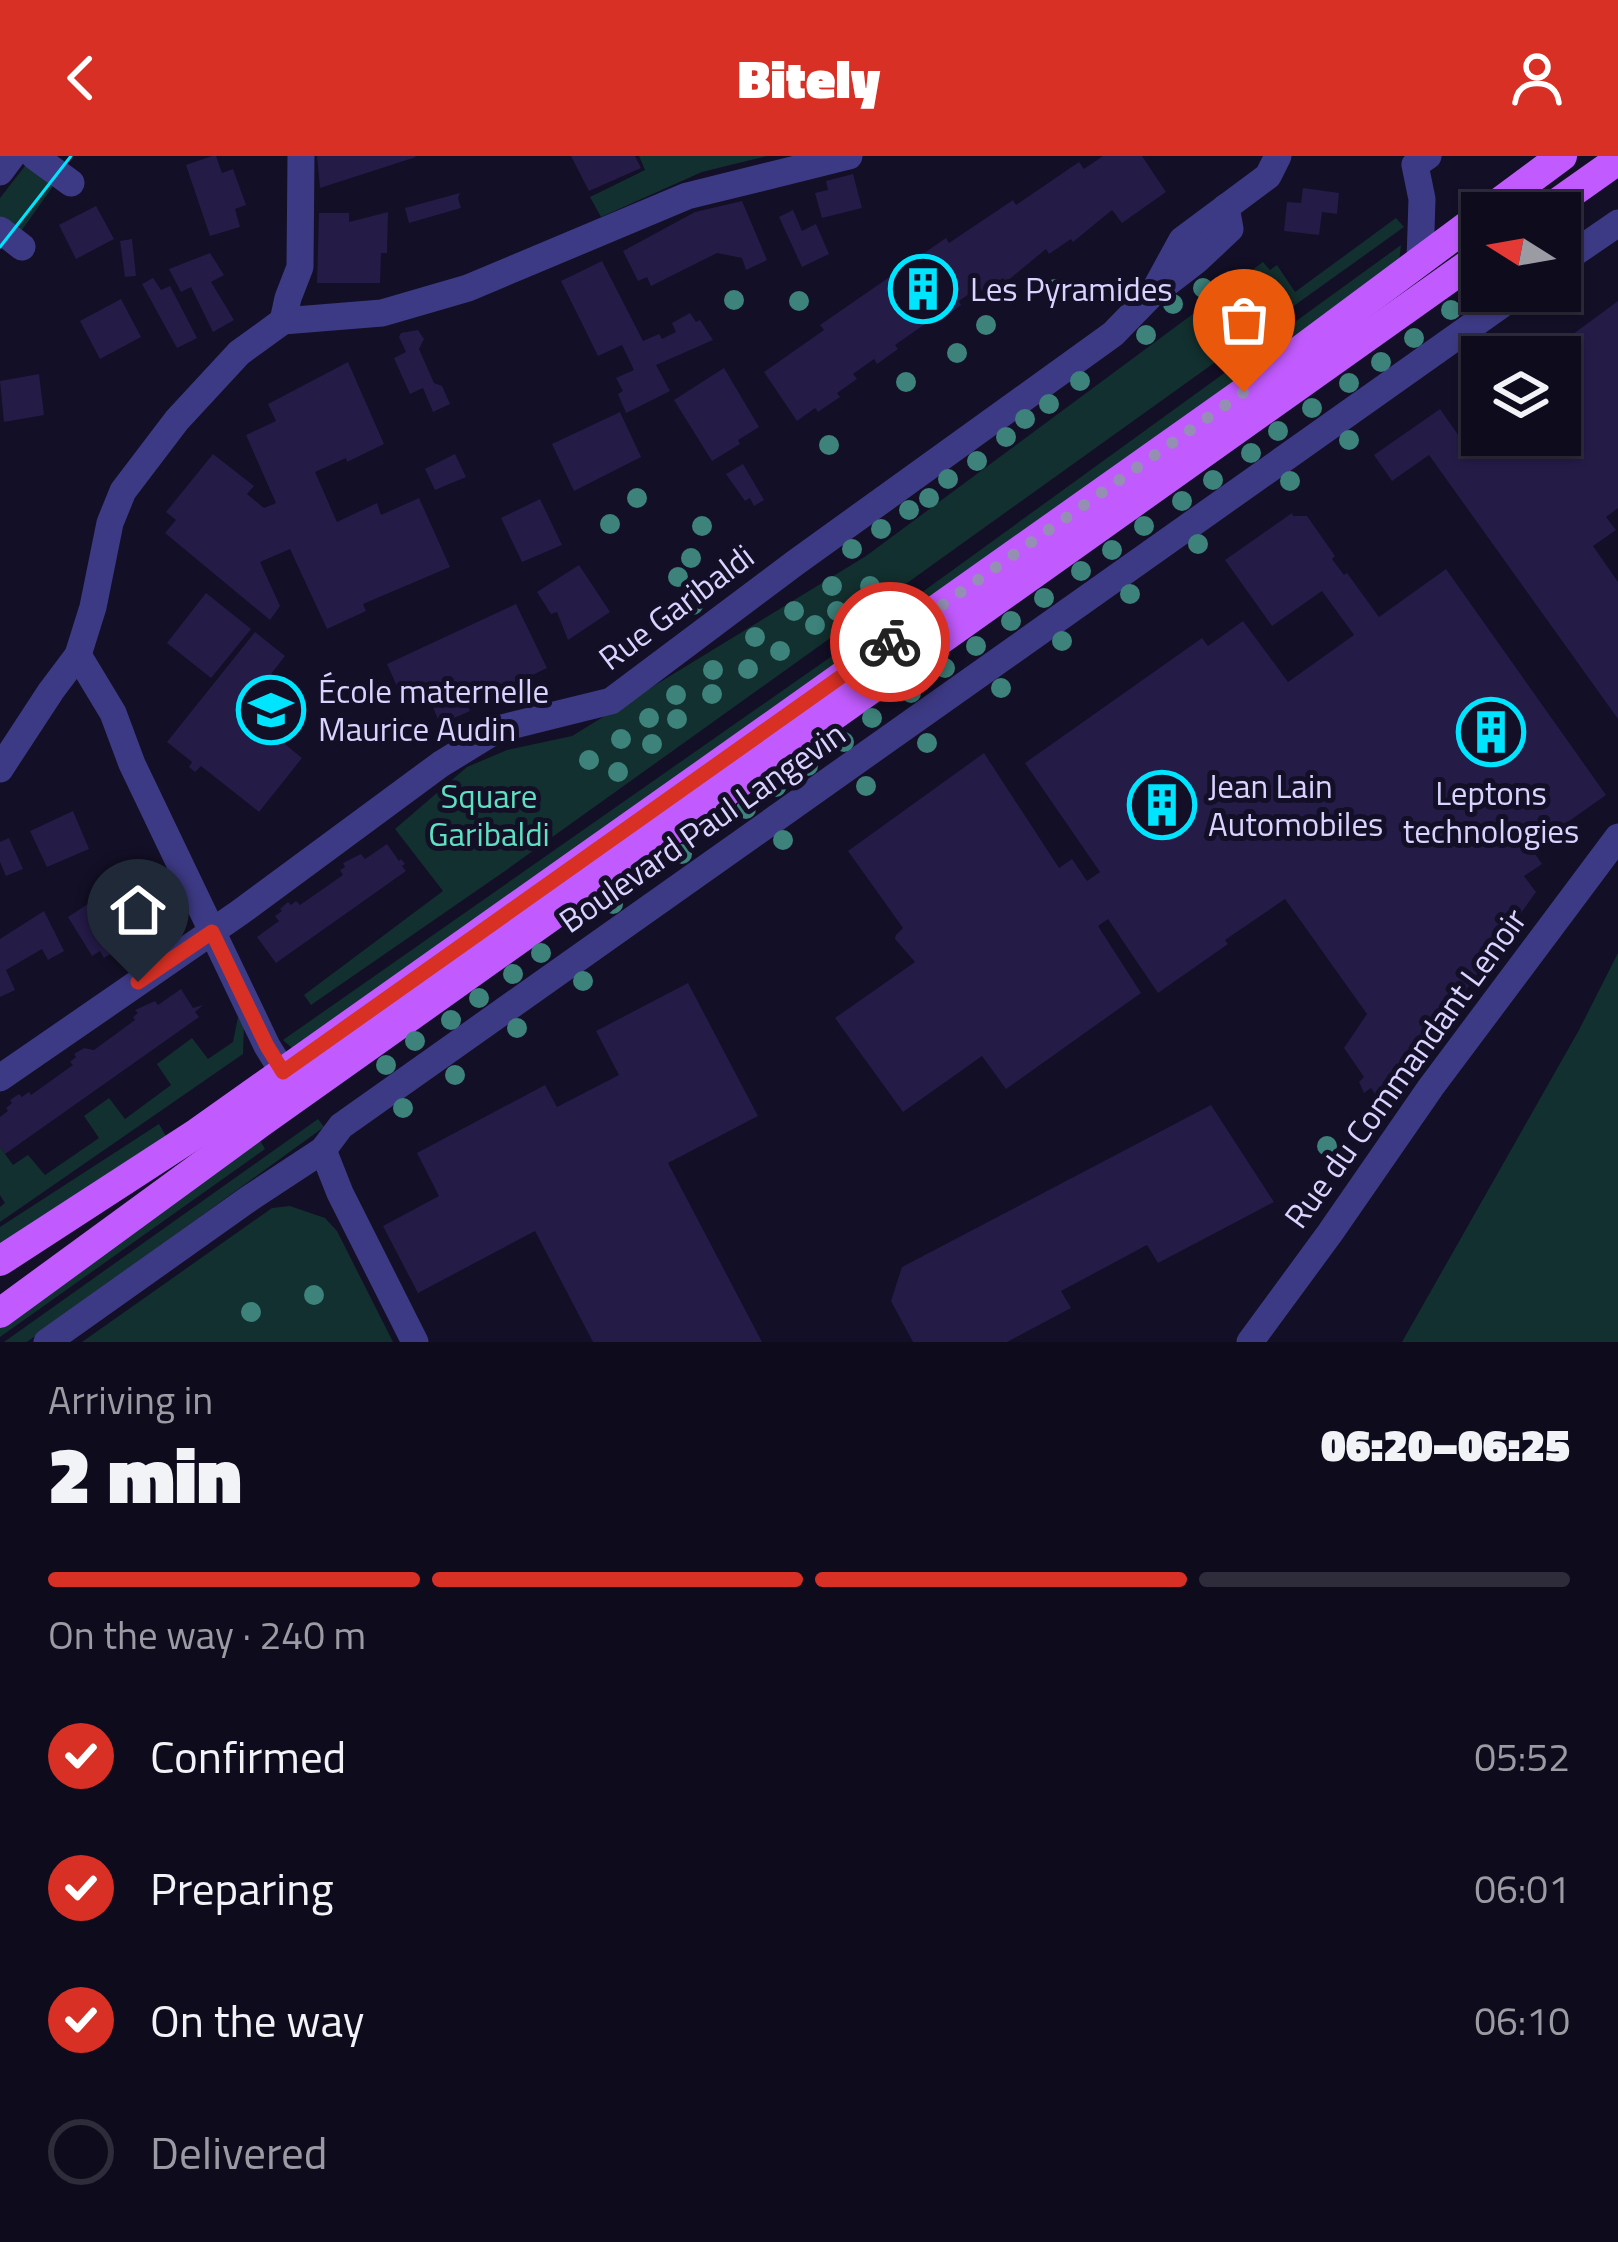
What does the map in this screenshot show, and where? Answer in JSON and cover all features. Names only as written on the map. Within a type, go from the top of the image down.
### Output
[{"type":"main road","name":"Boulevard Paul Langevin","points":[[1513,192],[1562,156]]},
{"type":"main road","points":[[1573,192],[1618,160]]},
{"type":"main road","name":"Boulevard Paul Langevin","points":[[0,1261],[197,1133],[1244,392],[1461,230]]},
{"type":"main road","name":"Boulevard Paul Langevin","points":[[0,1313],[260,1123],[1461,271]]},
{"type":"street","points":[[0,172],[12,156]]},
{"type":"street","points":[[34,156],[71,183]]},
{"type":"street","points":[[283,321],[300,267],[301,156]]},
{"type":"street","points":[[0,769],[78,655],[110,524],[123,491],[177,420],[239,353],[283,321],[382,313],[468,288],[687,196],[849,156]]},
{"type":"street","name":"Rue Garibaldi","points":[[0,1078],[212,932],[440,764],[498,729],[611,701],[654,671],[795,563],[1113,334],[1154,292],[1182,240],[1268,176],[1278,156]]},
{"type":"street","points":[[1420,261],[1422,200],[1415,165],[1428,156]]},
{"type":"street","points":[[1581,249],[1618,223]]},
{"type":"street","name":"Boulevard Paul Langevin","points":[[46,1342],[323,1150],[341,1126],[1491,312]]},
{"type":"street","points":[[78,655],[113,713],[132,764],[283,1072]]},
{"type":"street","name":"Rue du Commandant Lenoir","points":[[1250,1342],[1431,1087],[1618,837]]},
{"type":"street","points":[[323,1150],[415,1342]]},
{"type":"green space","points":[[639,156],[767,156],[702,172],[601,217],[590,197],[645,170]]},
{"type":"green space","points":[[25,166],[54,185],[19,234],[0,219],[0,198]]},
{"type":"green space","name":"Square Garibaldi","points":[[1396,218],[1404,227],[311,1005],[304,995],[443,891],[395,829],[467,767],[507,750],[572,736],[866,556],[1263,262],[1270,270],[1277,265],[1295,292]]},
{"type":"green space","points":[[1401,245],[1399,262],[1390,276],[292,1048],[283,1040],[892,614]]},
{"type":"green space","points":[[1618,953],[1618,1342],[1402,1342],[1579,1030]]},
{"type":"green space","points":[[238,1017],[244,1024],[243,1054],[0,1222],[0,1207],[5,1203],[0,1195],[0,1147],[13,1165],[28,1155],[45,1175],[99,1138],[84,1116],[109,1098],[125,1119],[171,1085],[157,1064],[192,1038],[208,1059],[233,1042]]},
{"type":"green space","points":[[318,1119],[324,1127],[27,1342],[4,1342]]},
{"type":"green space","points":[[159,1124],[170,1143],[0,1249],[0,1227]]},
{"type":"green space","points":[[257,1135],[265,1149],[0,1337],[0,1324]]},
{"type":"green space","points":[[290,1206],[325,1218],[337,1231],[393,1342],[82,1342],[272,1208]]},
{"type":"building","points":[[212,156],[222,173],[233,169],[246,205],[235,209],[240,227],[210,236],[186,165]]},
{"type":"building","points":[[317,156],[415,156],[416,157],[320,188]]},
{"type":"building","points":[[571,156],[635,156],[641,168],[589,191]]},
{"type":"building","name":"Les Pyramides","points":[[1103,156],[1142,156],[1166,192],[1122,223],[1112,210],[1073,242],[1049,254],[1046,249],[1006,282],[1003,278],[983,292],[979,287],[941,320],[938,315],[877,364],[874,359],[853,374],[857,379],[837,393],[840,397],[797,421],[764,372],[824,330],[820,325],[946,238],[949,243],[1079,162],[1084,169]]},
{"type":"building","points":[[853,174],[862,208],[822,218],[815,193],[828,190],[826,181]]},
{"type":"building","points":[[1303,188],[1339,193],[1337,214],[1322,212],[1319,235],[1284,231],[1287,202],[1301,203]]},
{"type":"building","points":[[460,193],[461,208],[409,223],[405,208]]},
{"type":"building","points":[[742,201],[767,260],[746,270],[742,258],[717,253],[651,286],[647,277],[638,281],[623,251],[695,212]]},
{"type":"building","points":[[96,206],[114,239],[76,259],[59,225]]},
{"type":"building","points":[[793,210],[802,231],[816,224],[829,254],[802,267],[779,217]]},
{"type":"building","points":[[388,212],[380,283],[317,283],[319,213],[349,213],[349,222]]},
{"type":"building","points":[[132,239],[136,276],[125,277],[120,241]]},
{"type":"building","points":[[210,253],[224,275],[211,282],[234,320],[213,332],[191,287],[181,292],[169,269]]},
{"type":"building","points":[[602,261],[643,341],[676,332],[672,323],[690,313],[713,340],[656,365],[670,391],[626,413],[616,378],[634,370],[622,345],[598,356],[561,281]]},
{"type":"building","points":[[153,278],[161,290],[170,286],[197,338],[177,348],[142,284]]},
{"type":"building","points":[[121,299],[141,337],[100,359],[80,321]]},
{"type":"building","points":[[1618,301],[1618,508],[1606,517],[1616,530],[1593,546],[1618,582],[1618,719],[1429,455],[1392,481],[1374,455],[1440,409],[1461,435],[1461,456],[1581,456],[1581,336],[1570,336]]},
{"type":"building","points":[[418,330],[424,339],[419,349],[434,383],[442,386],[450,404],[433,412],[423,388],[410,394],[394,358],[406,352],[401,333]]},
{"type":"building","points":[[348,362],[384,444],[315,472],[337,522],[377,503],[381,515],[419,498],[450,567],[363,604],[366,611],[327,629],[290,549],[260,562],[280,606],[270,620],[165,533],[176,520],[166,512],[213,454],[254,486],[247,494],[264,508],[276,503],[246,435],[276,421],[268,404]]},
{"type":"building","points":[[724,368],[759,427],[712,461],[674,400]]},
{"type":"building","points":[[39,374],[44,415],[4,422],[0,381]]},
{"type":"building","points":[[620,412],[641,457],[574,491],[552,444]]},
{"type":"building","points":[[455,454],[466,477],[435,490],[425,469]]},
{"type":"building","points":[[743,464],[764,500],[754,506],[726,474]]},
{"type":"building","points":[[540,499],[562,545],[522,562],[501,518]]},
{"type":"building","points":[[1292,513],[1307,516],[1335,556],[1332,559],[1379,617],[1446,569],[1606,795],[1531,848],[1542,864],[1524,876],[1536,892],[1383,1105],[1371,1088],[1364,1093],[1359,1082],[1364,1077],[1344,1048],[1367,1014],[1285,899],[1158,993],[1108,919],[1098,926],[1141,993],[1006,1089],[982,1056],[903,1112],[835,1018],[915,962],[895,939],[903,928],[848,851],[984,753],[1059,868],[1072,859],[1087,881],[1100,872],[1025,763],[1202,638],[1208,646],[1243,621],[1288,682],[1354,635],[1322,591],[1272,626],[1225,560]]},
{"type":"building","points":[[579,565],[610,612],[568,640],[557,612],[551,614],[537,592]]},
{"type":"building","points":[[206,593],[251,629],[211,678],[167,643]]},
{"type":"building","points":[[516,604],[547,668],[468,706],[470,711],[454,718],[451,713],[438,719],[428,696],[409,704],[387,664]]},
{"type":"building","points":[[255,632],[285,656],[243,710],[302,758],[259,812],[201,766],[195,772],[189,767],[192,762],[167,742]]},
{"type":"building","points":[[73,811],[89,849],[47,867],[30,831]]},
{"type":"building","points":[[9,838],[23,869],[6,876],[0,842]]},
{"type":"building","points":[[387,844],[406,871],[276,963],[257,937],[279,921],[275,916],[280,909],[288,902],[300,905],[343,875],[343,863],[361,854],[365,859]]},
{"type":"building","points":[[97,898],[122,937],[117,940],[121,947],[104,958],[100,951],[92,956],[68,917]]},
{"type":"building","points":[[44,911],[64,951],[48,960],[42,949],[6,970],[15,990],[0,997],[0,939]]},
{"type":"building","points":[[688,983],[758,1116],[668,1163],[762,1342],[593,1342],[535,1231],[418,1293],[383,1226],[439,1196],[417,1153],[545,1085],[557,1107],[619,1075],[596,1031]]},
{"type":"building","points":[[181,989],[193,1008],[203,1005],[195,1012],[199,1017],[5,1154],[0,1147],[0,1117],[8,1111],[10,1100],[19,1094],[31,1095],[73,1065],[74,1054],[84,1048],[94,1050],[135,1020],[135,1010],[155,1001],[158,1005]]},
{"type":"building","points":[[1211,1105],[1274,1202],[1158,1263],[1147,1245],[1061,1291],[1071,1308],[1007,1342],[913,1342],[891,1301],[902,1267]]},
{"type":"tram line","points":[[0,247],[71,156]]},
{"type":"way so far","points":[[890,642],[1244,392]]},
{"type":"place","name":"Les Pyramides","points":[[923,289]]},
{"type":"place","name":"École maternelle Maurice Audin","points":[[271,710]]},
{"type":"place","name":"Leptons technologies","points":[[1491,732]]},
{"type":"place","name":"Jean Lain Automobiles","points":[[1162,805]]},
{"type":"route","points":[[138,982],[212,932],[283,1072],[890,642]]}]
